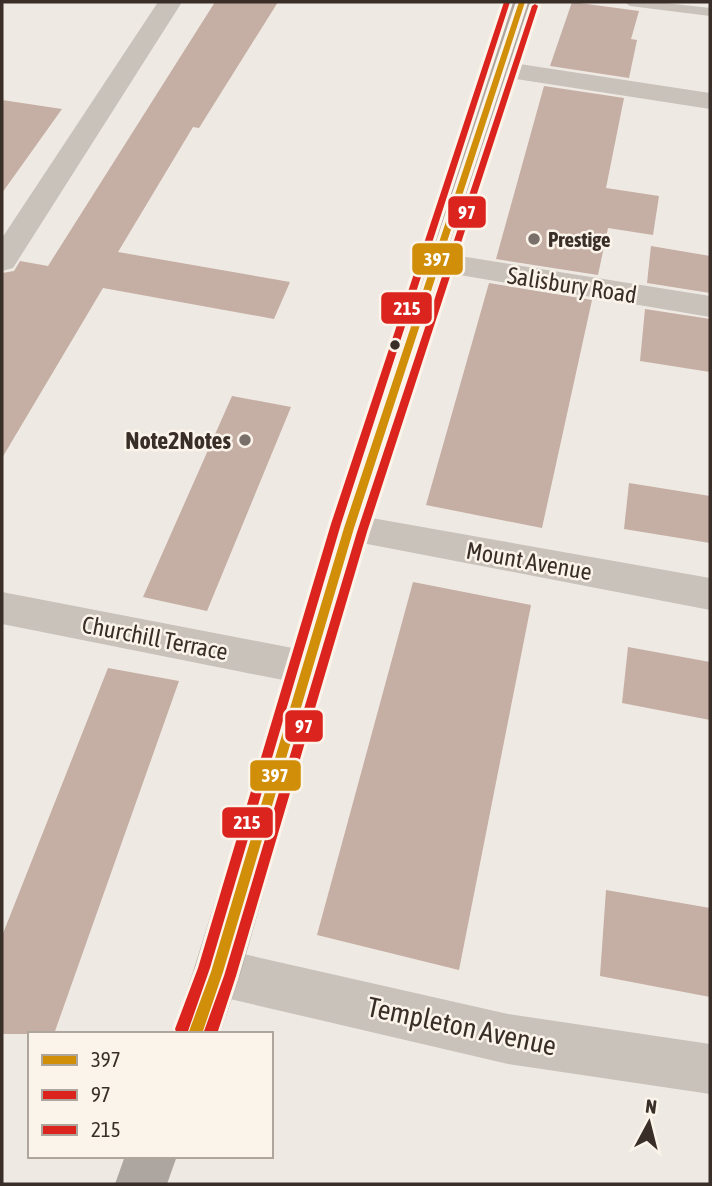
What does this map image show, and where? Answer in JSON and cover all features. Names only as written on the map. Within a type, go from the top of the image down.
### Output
[{"type":"main road","points":[[196,1032],[217,972],[349,528],[522,2]]},
{"type":"main road","points":[[141,1184],[150,1158]]},
{"type":"street","points":[[2,261],[170,2]]},
{"type":"street","points":[[499,69],[710,101]]},
{"type":"street","name":"Salisbury Road","points":[[435,262],[710,307]]},
{"type":"street","name":"Mount Avenue","points":[[349,528],[710,594]]},
{"type":"street","name":"Churchill Terrace","points":[[2,608],[308,668]]},
{"type":"street","name":"Templeton Avenue","points":[[217,972],[508,1039],[710,1069]]},
{"type":"lane","points":[[630,2],[710,12]]},
{"type":"building","points":[[215,2],[278,2],[199,128],[193,127],[118,252],[290,282],[274,319],[103,288],[2,458],[2,273],[14,271],[20,261],[48,266]]},
{"type":"building","points":[[572,2],[639,11],[631,39],[637,40],[629,78],[550,66]]},
{"type":"building","points":[[544,86],[624,98],[606,188],[659,196],[653,235],[608,228],[598,275],[496,259]]},
{"type":"building","points":[[2,100],[62,109],[2,193]]},
{"type":"building","points":[[651,246],[710,256],[710,293],[647,283]]},
{"type":"building","points":[[489,283],[592,300],[542,528],[426,505]]},
{"type":"building","points":[[645,309],[710,319],[710,372],[640,361]]},
{"type":"building","points":[[232,396],[291,407],[207,611],[143,597]]},
{"type":"building","points":[[629,483],[710,496],[710,543],[624,529]]},
{"type":"building","points":[[413,582],[531,605],[459,970],[317,935]]},
{"type":"building","points":[[628,647],[710,662],[710,720],[622,703]]},
{"type":"building","points":[[108,668],[179,681],[55,1032],[2,1034],[2,936]]},
{"type":"building","points":[[606,890],[710,908],[710,997],[600,976]]},
{"type":"transit line","name":"215","points":[[182,1029],[204,968],[336,524],[507,2]]},
{"type":"transit line","name":"397","points":[[196,1032],[217,972],[349,528],[522,2]]},
{"type":"transit line","name":"97","points":[[211,1032],[230,976],[362,532],[535,6]]},
{"type":"place","name":"Prestige","points":[[534,239]]},
{"type":"place","name":"Note2Notes","points":[[245,440]]}]
